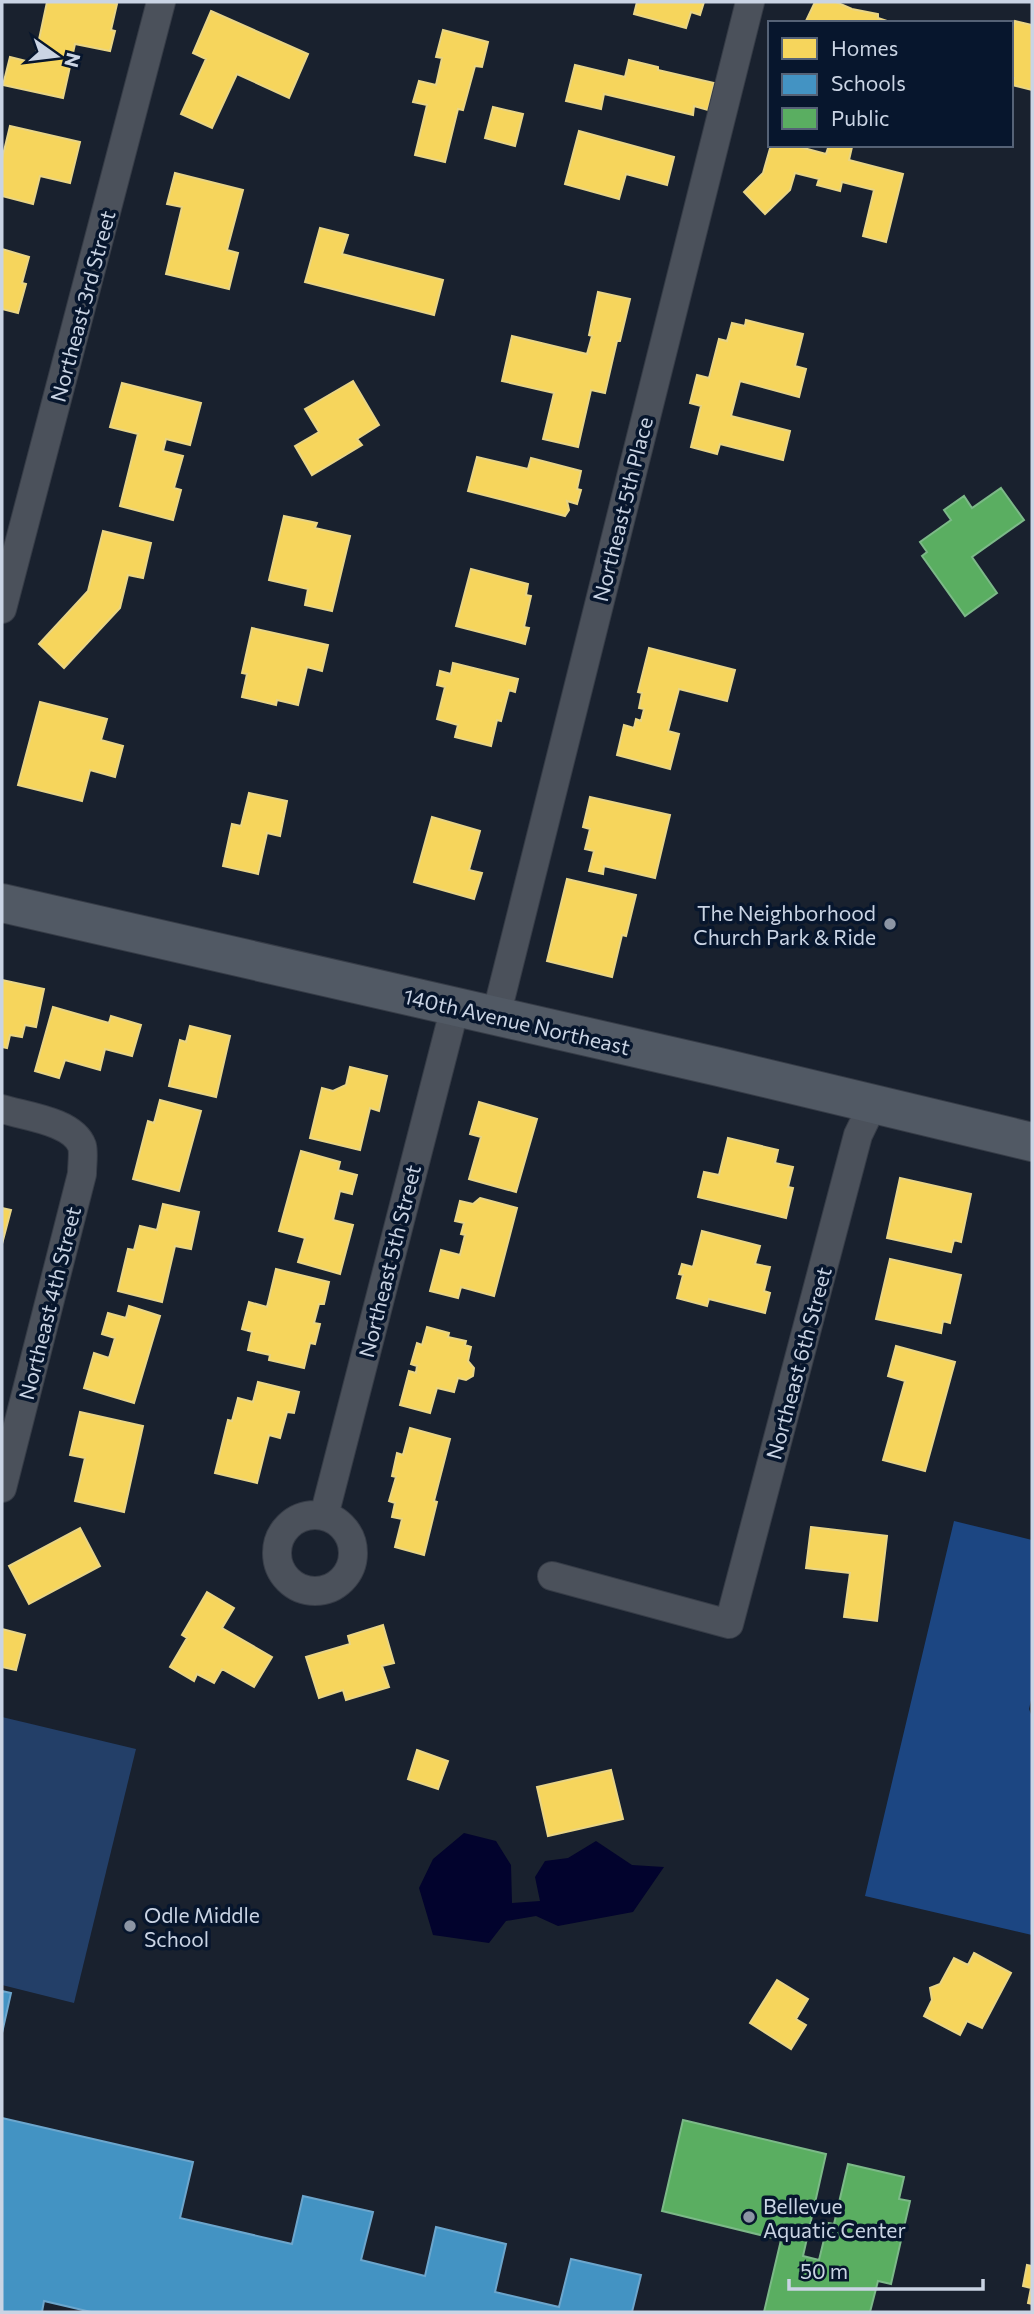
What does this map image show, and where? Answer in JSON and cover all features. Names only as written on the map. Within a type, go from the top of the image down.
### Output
[{"type":"street","name":"Northeast 3rd Street","points":[[2,609],[162,2]]},
{"type":"street","name":"Northeast 5th Place","points":[[496,1016],[750,2]]},
{"type":"street","name":"140th Avenue Northeast","points":[[2,903],[1032,1142]]},
{"type":"street","name":"Northeast 5th Street","points":[[324,1516],[455,1007]]},
{"type":"street","name":"Northeast 6th Street","points":[[552,1576],[729,1624],[858,1135],[873,1104]]},
{"type":"street","name":"Northeast 4th Street","points":[[2,1109],[64,1128],[75,1136],[82,1146],[83,1159],[82,1174],[2,1488]]},
{"type":"shaded area","points":[[954,1521],[1032,1540],[1032,1696],[1029,1709],[1032,1717],[1032,1935],[865,1896]]},
{"type":"shaded area","points":[[2,1717],[136,1749],[74,2003],[2,1985]]},
{"type":"shaded area","points":[[464,1833],[496,1841],[511,1865],[512,1903],[540,1901],[535,1877],[545,1861],[568,1858],[596,1841],[632,1865],[664,1867],[633,1912],[558,1926],[536,1916],[506,1921],[489,1943],[433,1935],[419,1888],[433,1859]]},
{"type":"building: Homes","points":[[47,2],[117,4],[111,30],[115,31],[110,51],[75,44],[63,98],[3,85],[10,57],[34,63]]},
{"type":"building: Homes","points":[[637,2],[704,2],[700,15],[691,12],[686,28],[634,14]]},
{"type":"building: Homes","points":[[815,2],[836,2],[852,9],[878,14],[878,18],[887,21],[806,21]]},
{"type":"building: Homes","points":[[211,11],[308,54],[289,98],[237,74],[212,128],[181,114],[206,59],[193,53]]},
{"type":"building: Homes","points":[[1015,21],[1032,25],[1032,90],[1013,85]]},
{"type":"building: Homes","points":[[443,30],[488,42],[482,67],[475,66],[463,110],[458,109],[445,162],[415,155],[427,105],[413,102],[419,81],[436,85],[442,58],[436,57]]},
{"type":"building: Homes","points":[[629,60],[714,83],[708,110],[694,106],[693,115],[604,94],[601,109],[566,101],[575,65],[625,77]]},
{"type":"building: Homes","points":[[493,107],[523,114],[515,146],[485,138]]},
{"type":"building: Homes","points":[[10,126],[80,142],[70,183],[40,176],[33,204],[2,196],[2,159]]},
{"type":"building: Homes","points":[[579,131],[674,157],[667,185],[626,174],[619,199],[565,184]]},
{"type":"building: Homes","points":[[770,147],[800,147],[826,154],[828,147],[852,147],[849,160],[903,174],[886,242],[863,236],[874,190],[842,182],[840,191],[817,185],[819,179],[795,173],[790,190],[765,214],[744,192],[763,173]]},
{"type":"building: Homes","points":[[175,173],[243,190],[227,250],[238,253],[229,289],[166,274],[182,207],[167,204]]},
{"type":"building: Homes","points":[[320,228],[348,235],[342,254],[443,280],[434,315],[305,282]]},
{"type":"building: Homes","points":[[2,249],[29,257],[22,283],[26,284],[18,313],[2,309]]},
{"type":"building: Homes","points":[[598,292],[630,299],[605,393],[591,390],[578,447],[543,439],[554,393],[502,381],[512,336],[587,354]]},
{"type":"building: Homes","points":[[746,320],[803,334],[795,366],[806,369],[799,397],[740,381],[731,416],[790,431],[783,460],[720,444],[717,454],[691,447],[701,406],[690,403],[697,375],[709,378],[719,339],[727,341],[732,323],[745,326]]},
{"type":"building: Homes","points":[[353,381],[379,425],[357,439],[362,445],[312,475],[295,446],[319,432],[305,409]]},
{"type":"building: Homes","points":[[122,383],[201,403],[190,445],[166,439],[163,451],[183,456],[174,488],[181,490],[173,520],[120,506],[138,434],[110,427]]},
{"type":"building: Homes","points":[[477,457],[528,469],[531,458],[581,471],[577,489],[581,490],[577,504],[567,501],[569,510],[565,516],[468,491]]},
{"type":"building: Homes","points":[[284,516],[317,523],[315,528],[350,536],[332,611],[305,605],[308,589],[269,580]]},
{"type":"building: Homes","points":[[103,531],[151,543],[143,578],[128,575],[120,608],[64,668],[39,644],[88,591]]},
{"type":"building: Homes","points":[[471,569],[528,584],[526,595],[531,596],[524,627],[529,628],[525,644],[456,626]]},
{"type":"building: Homes","points":[[252,628],[328,645],[322,671],[307,667],[298,705],[277,700],[276,705],[242,697],[247,674],[242,673]]},
{"type":"building: Homes","points":[[649,648],[735,670],[727,701],[679,689],[668,731],[679,734],[670,769],[617,755],[624,725],[634,728],[636,719],[641,721],[644,709],[639,708],[642,693],[638,692]]},
{"type":"building: Homes","points":[[453,663],[518,679],[515,692],[509,690],[501,721],[497,720],[491,746],[455,737],[458,725],[437,719],[445,687],[437,685],[440,671],[451,674]]},
{"type":"building: Homes","points":[[40,702],[107,719],[101,740],[123,746],[115,777],[90,770],[82,801],[18,785]]},
{"type":"building: Homes","points":[[249,793],[287,801],[280,836],[267,833],[258,874],[223,866],[232,824],[241,826]]},
{"type":"building: Homes","points":[[590,797],[670,815],[655,878],[604,866],[603,874],[589,871],[594,851],[585,849],[590,829],[583,827]]},
{"type":"building: Homes","points":[[432,817],[480,831],[469,870],[482,873],[474,899],[414,882]]},
{"type":"building: Homes","points":[[567,879],[636,895],[626,936],[622,935],[612,977],[547,961]]},
{"type":"building: Homes","points":[[2,980],[44,989],[36,1027],[25,1025],[22,1037],[10,1035],[7,1048],[2,1047]]},
{"type":"building: Homes","points":[[53,1007],[109,1023],[111,1016],[141,1025],[132,1056],[105,1049],[100,1070],[65,1060],[59,1078],[35,1071]]},
{"type":"building: Homes","points":[[190,1026],[230,1036],[216,1097],[169,1086],[180,1040],[186,1042]]},
{"type":"building: Homes","points":[[350,1067],[387,1076],[379,1111],[370,1108],[360,1150],[310,1138],[322,1088],[333,1091],[346,1085]]},
{"type":"building: Homes","points":[[160,1100],[201,1111],[179,1191],[133,1179],[148,1121],[154,1123]]},
{"type":"building: Homes","points":[[479,1102],[537,1119],[516,1192],[469,1179],[481,1137],[470,1134]]},
{"type":"building: Homes","points":[[728,1138],[778,1150],[775,1163],[793,1167],[788,1187],[793,1188],[786,1218],[698,1197],[704,1172],[719,1175]]},
{"type":"building: Homes","points":[[301,1151],[340,1162],[338,1170],[357,1175],[352,1194],[340,1191],[333,1220],[353,1225],[340,1274],[298,1262],[305,1238],[279,1231]]},
{"type":"building: Homes","points":[[900,1178],[971,1194],[961,1242],[954,1240],[951,1252],[887,1238]]},
{"type":"building: Homes","points":[[480,1198],[517,1208],[494,1296],[461,1287],[458,1298],[430,1291],[441,1250],[460,1255],[465,1235],[461,1234],[464,1223],[455,1221],[460,1201],[473,1204]]},
{"type":"building: Homes","points":[[163,1204],[199,1212],[191,1249],[175,1246],[162,1302],[118,1291],[128,1249],[134,1250],[140,1226],[157,1230]]},
{"type":"building: Homes","points":[[2,1208],[11,1210],[2,1244]]},
{"type":"building: Homes","points":[[702,1231],[760,1246],[755,1264],[770,1267],[764,1291],[770,1293],[765,1313],[709,1299],[707,1306],[677,1298],[683,1275],[679,1274],[682,1264],[693,1267]]},
{"type":"building: Homes","points":[[890,1259],[961,1275],[950,1323],[943,1321],[941,1333],[876,1319]]},
{"type":"building: Homes","points":[[276,1269],[329,1282],[324,1304],[319,1304],[314,1323],[320,1324],[315,1344],[310,1343],[304,1368],[269,1360],[270,1355],[248,1350],[252,1332],[242,1329],[249,1302],[267,1307]]},
{"type":"building: Homes","points":[[129,1306],[160,1316],[134,1403],[84,1388],[94,1353],[109,1358],[115,1338],[102,1334],[108,1313],[126,1318]]},
{"type":"building: Homes","points":[[427,1327],[449,1333],[448,1337],[466,1341],[465,1345],[471,1347],[468,1361],[474,1368],[473,1376],[466,1380],[458,1378],[454,1392],[437,1388],[430,1413],[400,1405],[409,1371],[416,1373],[417,1366],[411,1364],[417,1343],[422,1345]]},
{"type":"building: Homes","points":[[896,1346],[955,1362],[925,1471],[883,1460],[905,1381],[888,1376]]},
{"type":"building: Homes","points":[[258,1382],[299,1392],[294,1413],[287,1412],[280,1438],[269,1435],[257,1483],[215,1473],[228,1420],[232,1421],[238,1398],[253,1402]]},
{"type":"building: Homes","points":[[80,1412],[143,1426],[124,1512],[75,1501],[85,1458],[70,1455]]},
{"type":"building: Homes","points":[[410,1428],[450,1439],[424,1555],[395,1547],[402,1519],[392,1517],[395,1503],[389,1501],[396,1477],[392,1476],[397,1453],[403,1455]]},
{"type":"building: Homes","points":[[811,1527],[887,1536],[877,1621],[844,1617],[850,1573],[806,1568]]},
{"type":"building: Homes","points":[[80,1528],[100,1566],[29,1604],[9,1566]]},
{"type":"building: Homes","points":[[207,1592],[234,1608],[222,1628],[272,1657],[254,1687],[222,1669],[214,1683],[197,1674],[194,1681],[170,1667],[187,1638],[182,1635]]},
{"type":"building: Homes","points":[[383,1625],[394,1663],[382,1666],[389,1687],[346,1700],[343,1690],[319,1698],[306,1657],[350,1644],[348,1636]]},
{"type":"building: Homes","points":[[2,1629],[25,1635],[16,1670],[2,1667]]},
{"type":"building: Homes","points":[[417,1750],[448,1761],[438,1789],[408,1779]]},
{"type":"building: Homes","points":[[611,1770],[623,1819],[548,1836],[537,1787]]},
{"type":"building: Homes","points":[[974,1953],[1011,1973],[982,2028],[967,2021],[960,2035],[924,2016],[932,2000],[930,1988],[940,1984],[954,1958],[968,1965]]},
{"type":"building: Homes","points":[[777,1980],[808,1999],[796,2019],[806,2025],[791,2049],[750,2023]]},
{"type":"building: Homes","points":[[1027,2265],[1032,2266],[1032,2304],[1028,2303],[1031,2288],[1023,2286]]},
{"type":"building: Schools","points":[[2,1991],[11,1993],[2,2033]]},
{"type":"building: Schools","points":[[2,2118],[193,2162],[180,2218],[292,2244],[303,2196],[373,2212],[361,2260],[425,2276],[436,2227],[506,2244],[495,2292],[559,2307],[571,2259],[641,2275],[632,2312],[91,2312],[44,2301],[42,2312],[2,2312]]},
{"type":"building: Public","points":[[1001,488],[1024,520],[972,557],[997,593],[965,616],[922,556],[927,552],[920,542],[951,520],[944,510],[964,496],[972,508]]},
{"type":"building: Public","name":"Bellevue Aquatic Center","points":[[683,2120],[826,2154],[803,2256],[819,2260],[828,2223],[834,2224],[848,2164],[904,2177],[899,2199],[910,2201],[891,2284],[878,2281],[870,2312],[764,2312],[781,2240],[662,2211]]},
{"type":"place","name":"The Neighborhood Church Park & Ride","points":[[890,924]]},
{"type":"place","name":"Odle Middle School","points":[[130,1926]]},
{"type":"place","name":"Bellevue Aquatic Center","points":[[749,2217]]}]
